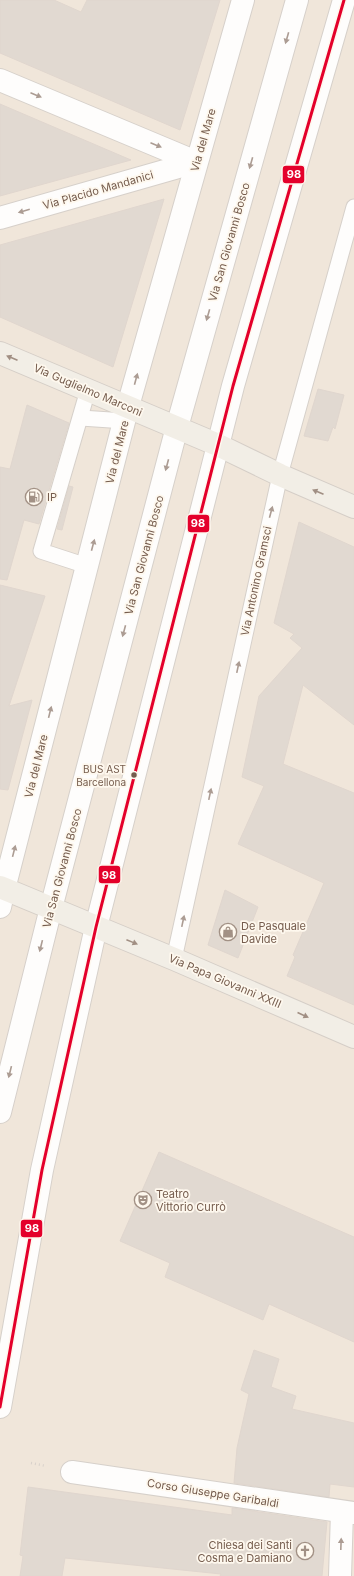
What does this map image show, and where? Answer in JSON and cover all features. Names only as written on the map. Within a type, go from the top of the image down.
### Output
[{"type":"main road","name":"Via Guglielmo Marconi","points":[[0,352],[88,390],[127,414],[177,427],[280,475],[354,507]]},
{"type":"main road","name":"Via Papa Giovanni XXIII","points":[[1,894],[51,908],[174,959],[354,1037]]},
{"type":"street","name":"Via del Mare","points":[[1,894],[127,414],[196,162],[243,0]]},
{"type":"street","name":"Via San Giovanni Bosco","points":[[0,1112],[51,908],[177,427],[297,0]]},
{"type":"street","points":[[0,1407],[42,1170],[96,927],[235,379],[344,0]]},
{"type":"street","points":[[0,80],[196,162]]},
{"type":"street","name":"Via Placido Mandanici","points":[[0,218],[196,162]]},
{"type":"street","name":"Corso Giuseppe Garibaldi","points":[[72,1472],[348,1513]]},
{"type":"street","points":[[340,1576],[348,1513]]},
{"type":"lane","name":"Via Antonino Gramsci","points":[[174,959],[280,475],[354,207]]},
{"type":"lane","points":[[87,566],[40,551],[81,418],[88,390]]},
{"type":"lane","points":[[81,418],[127,414]]},
{"type":"shaded area","points":[[0,0],[354,0],[354,1576],[0,1576]]},
{"type":"building","points":[[0,0],[54,0],[81,12],[87,0],[220,0],[180,130],[0,53]]},
{"type":"building","points":[[0,104],[131,160],[0,196]]},
{"type":"building","points":[[164,199],[113,367],[0,317],[0,245]]},
{"type":"building","points":[[318,389],[344,395],[335,429],[333,427],[328,441],[304,436]]},
{"type":"building","points":[[27,405],[69,423],[39,524],[24,520],[7,580],[0,579],[0,467],[10,469]]},
{"type":"building","points":[[69,486],[73,487],[62,530],[57,529]]},
{"type":"building","points":[[299,522],[354,547],[354,725],[303,685],[283,764],[354,793],[354,1005],[287,976],[295,957],[293,955],[324,883],[238,844],[264,786],[242,777],[259,696],[302,648],[290,638],[294,634],[274,623]]},
{"type":"building","points":[[0,585],[45,596],[9,706],[32,700],[8,790],[0,789]]},
{"type":"building","points":[[225,890],[258,907],[238,958],[208,945]]},
{"type":"building","points":[[159,1152],[354,1237],[354,1342],[269,1304],[263,1320],[165,1277],[170,1263],[120,1241]]},
{"type":"building","points":[[254,1350],[279,1359],[271,1387],[296,1396],[292,1409],[354,1423],[354,1487],[330,1484],[329,1497],[234,1483],[237,1448],[249,1394],[241,1390]]},
{"type":"building","points":[[28,1487],[232,1515],[232,1508],[327,1522],[322,1576],[220,1576],[221,1574],[65,1558],[62,1576],[20,1576],[23,1556],[20,1555]]},
{"type":"transit line","name":"98","points":[[0,1407],[42,1170],[96,927],[233,386],[344,0]]},
{"type":"place","name":"IP","points":[[34,497]]},
{"type":"place","name":"BUS AST Barcellona","points":[[134,775]]},
{"type":"place","name":"De Pasquale Davide","points":[[228,932]]},
{"type":"place","name":"Teatro Vittorio Currò","points":[[143,1200]]},
{"type":"place","name":"Chiesa dei Santi Cosma e Damiano","points":[[305,1551]]}]
